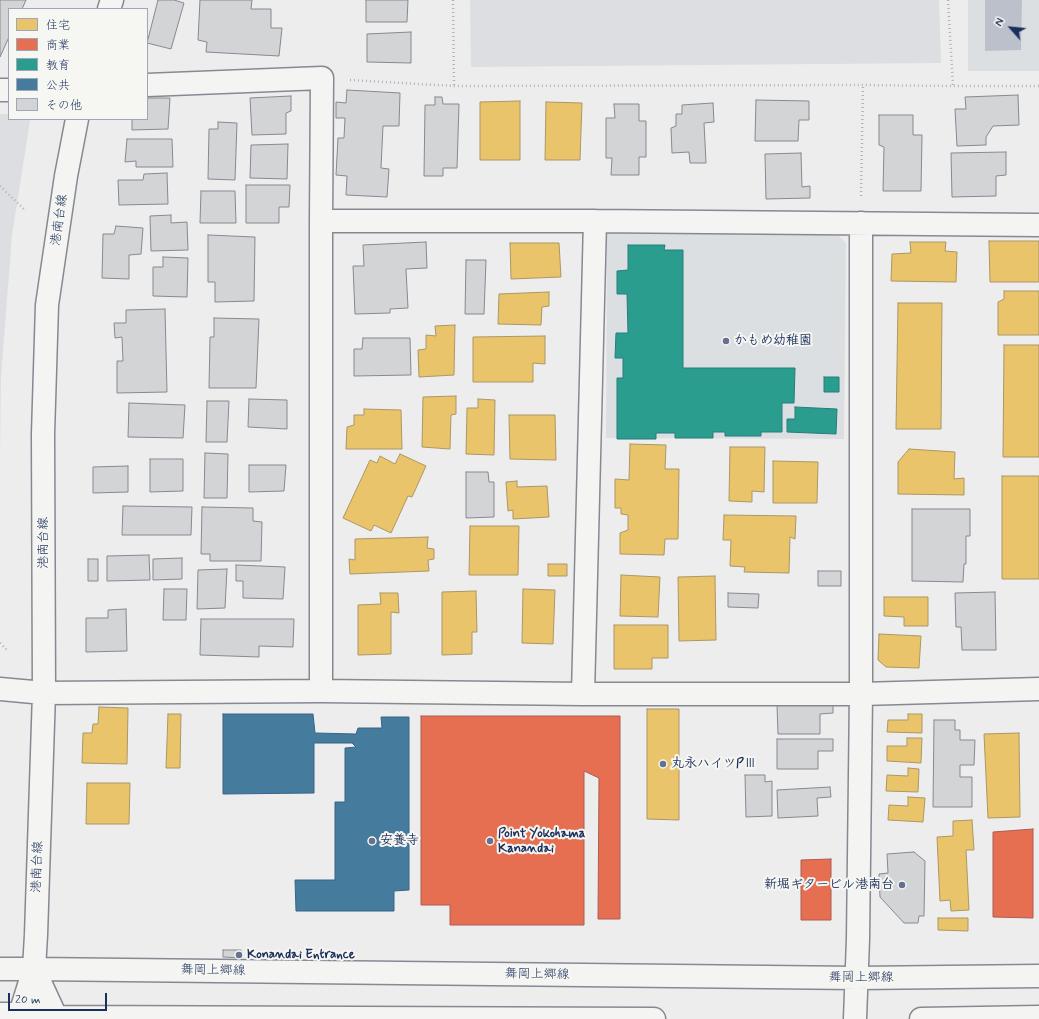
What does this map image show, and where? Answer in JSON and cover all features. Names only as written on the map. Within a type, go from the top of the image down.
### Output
[{"type":"street","points":[[148,85],[322,78],[321,691]]},
{"type":"street","name":"港南台線","points":[[34,969],[44,693],[43,434],[47,305],[76,120]]},
{"type":"street","points":[[321,221],[595,221],[1039,225]]},
{"type":"street","points":[[582,694],[595,221]]},
{"type":"street","points":[[855,1019],[857,978],[861,694],[861,223]]},
{"type":"street","points":[[0,689],[44,693],[321,691],[582,694],[861,694],[1039,690]]},
{"type":"street","name":"舞岡上郷線","points":[[0,969],[857,978],[1039,976]]},
{"type":"street","points":[[34,969],[13,1016],[56,1018],[654,1019]]},
{"type":"street","points":[[34,969],[56,1018]]},
{"type":"street","points":[[921,1019],[1039,1017]]},
{"type":"path","points":[[454,0],[454,86]]},
{"type":"path","points":[[948,0],[952,86]]},
{"type":"path","points":[[322,78],[454,86],[1039,86]]},
{"type":"path","points":[[861,223],[863,85]]},
{"type":"path","points":[[0,186],[26,211]]},
{"type":"path","points":[[0,643],[6,650]]},
{"type":"shaded area","points":[[470,0],[939,0],[941,63],[471,67]]},
{"type":"shaded area","points":[[968,0],[1039,0],[1039,71],[968,71]]},
{"type":"shaded area","points":[[985,0],[1022,0],[1021,50],[985,51]]},
{"type":"shaded area","points":[[0,114],[8,114],[8,120],[30,121],[12,235],[1,377],[0,461]]},
{"type":"shaded area","name":"かもめ幼稚園","points":[[607,233],[836,233],[846,243],[844,439],[606,438]]},
{"type":"building: 住宅","points":[[520,101],[520,160],[480,160],[480,102]]},
{"type":"building: 住宅","points":[[546,102],[582,103],[580,160],[545,160]]},
{"type":"building: 住宅","points":[[989,241],[1039,241],[1039,282],[990,282]]},
{"type":"building: 住宅","points":[[910,242],[946,242],[945,251],[957,252],[956,282],[891,281],[892,254],[911,253]]},
{"type":"building: 住宅","points":[[510,243],[559,243],[561,277],[511,279]]},
{"type":"building: 住宅","points":[[1004,291],[1039,291],[1039,335],[998,335],[998,302],[1004,299]]},
{"type":"building: 住宅","points":[[549,292],[549,306],[542,307],[541,325],[498,324],[499,294]]},
{"type":"building: 住宅","points":[[898,303],[942,303],[941,429],[896,429]]},
{"type":"building: 住宅","points":[[455,325],[454,375],[419,377],[418,350],[426,349],[426,335],[436,336],[435,326]]},
{"type":"building: 住宅","points":[[545,336],[545,364],[533,363],[533,382],[473,382],[473,337]]},
{"type":"building: 住宅","points":[[1004,345],[1039,345],[1039,457],[1003,457]]},
{"type":"building: 住宅","points":[[456,396],[456,414],[451,415],[450,449],[422,447],[423,397]]},
{"type":"building: 住宅","points":[[478,399],[495,400],[494,455],[466,454],[467,408],[478,408]]},
{"type":"building: 住宅","points":[[364,409],[401,410],[402,449],[346,449],[347,427],[354,425],[354,415],[364,415]]},
{"type":"building: 住宅","points":[[509,415],[555,415],[556,460],[510,459]]},
{"type":"building: 住宅","points":[[630,444],[666,445],[665,469],[679,469],[678,539],[665,539],[664,555],[620,554],[620,533],[628,530],[628,515],[621,514],[621,508],[615,508],[615,479],[629,480]]},
{"type":"building: 住宅","points":[[730,447],[765,447],[764,492],[752,491],[752,502],[729,501]]},
{"type":"building: 住宅","points":[[909,449],[955,452],[954,479],[964,478],[964,495],[898,494],[898,462]]},
{"type":"building: 住宅","points":[[400,454],[426,466],[412,497],[408,496],[391,533],[374,525],[371,531],[343,518],[370,460],[377,463],[380,456],[395,464]]},
{"type":"building: 住宅","points":[[773,461],[818,462],[817,503],[773,503]]},
{"type":"building: 住宅","points":[[1002,476],[1039,476],[1039,579],[1002,579]]},
{"type":"building: 住宅","points":[[517,481],[517,487],[547,486],[549,517],[513,519],[513,510],[508,511],[506,482]]},
{"type":"building: 住宅","points":[[724,515],[796,516],[795,539],[790,537],[789,573],[744,572],[745,567],[730,566],[731,540],[723,540]]},
{"type":"building: 住宅","points":[[470,526],[519,526],[518,575],[469,575]]},
{"type":"building: 住宅","points":[[428,537],[427,548],[434,549],[434,559],[428,560],[429,571],[350,574],[349,559],[355,560],[355,539]]},
{"type":"building: 住宅","points":[[548,564],[567,564],[567,576],[548,576]]},
{"type":"building: 住宅","points":[[621,575],[660,577],[658,617],[620,616]]},
{"type":"building: 住宅","points":[[715,576],[716,640],[679,641],[678,577]]},
{"type":"building: 住宅","points":[[523,589],[555,590],[553,644],[522,643]]},
{"type":"building: 住宅","points":[[476,591],[477,632],[472,632],[472,654],[442,655],[442,592]]},
{"type":"building: 住宅","points":[[380,593],[398,593],[399,613],[391,612],[391,654],[358,655],[358,605],[381,604]]},
{"type":"building: 住宅","points":[[884,597],[928,597],[928,626],[904,626],[904,617],[884,616]]},
{"type":"building: 住宅","points":[[614,625],[668,625],[668,658],[652,658],[652,669],[614,669]]},
{"type":"building: 住宅","points":[[879,634],[921,636],[919,668],[886,667],[878,660]]},
{"type":"building: 住宅","points":[[99,707],[128,708],[127,764],[82,763],[83,733],[92,733],[93,724],[98,724]]},
{"type":"building: 住宅","name":"丸永ハイツPⅢ","points":[[647,709],[679,709],[679,820],[647,819]]},
{"type":"building: 住宅","points":[[168,714],[181,714],[180,768],[166,768]]},
{"type":"building: 住宅","points":[[908,714],[922,714],[922,733],[887,732],[888,720],[908,720]]},
{"type":"building: 住宅","points":[[1019,733],[1020,817],[988,818],[984,734]]},
{"type":"building: 住宅","points":[[907,738],[922,738],[921,763],[887,761],[887,746],[907,746]]},
{"type":"building: 住宅","points":[[908,768],[919,769],[918,792],[886,791],[887,775],[908,776]]},
{"type":"building: 住宅","points":[[87,783],[130,783],[129,824],[86,824]]},
{"type":"building: 住宅","points":[[908,797],[925,798],[923,822],[888,820],[889,805],[908,806]]},
{"type":"building: 住宅","points":[[972,820],[974,850],[966,850],[969,910],[951,911],[950,900],[940,901],[937,837],[953,836],[953,821]]},
{"type":"building: 住宅","points":[[938,918],[968,918],[968,931],[938,930]]},
{"type":"building: 商業","points":[[421,716],[620,716],[620,919],[598,919],[599,778],[584,771],[584,925],[450,925],[450,905],[421,905]]},
{"type":"building: 商業","points":[[1033,829],[1033,918],[993,917],[993,832]]},
{"type":"building: 商業","points":[[831,859],[831,920],[801,920],[801,860]]},
{"type":"building: 教育","points":[[628,245],[665,245],[664,250],[683,250],[683,368],[795,368],[794,403],[782,403],[782,432],[761,432],[761,436],[725,436],[725,432],[713,432],[713,438],[675,438],[675,433],[656,433],[656,439],[617,439],[617,378],[623,378],[623,358],[615,358],[616,333],[628,333],[627,294],[617,294],[617,271],[628,270]]},
{"type":"building: 教育","points":[[824,377],[839,377],[839,392],[824,392]]},
{"type":"building: 教育","points":[[795,407],[837,409],[836,434],[787,432],[787,419],[795,419]]},
{"type":"building: 公共","name":"安養寺","points":[[223,714],[313,714],[315,733],[356,734],[358,728],[382,728],[381,717],[409,717],[409,890],[394,891],[394,911],[296,911],[295,880],[335,880],[335,802],[345,802],[345,748],[356,747],[352,743],[314,743],[314,793],[223,794]]},
{"type":"building: その他","points":[[0,0],[26,0],[22,8],[8,8],[8,39],[0,57]]},
{"type":"building: その他","points":[[158,0],[174,0],[184,3],[171,49],[148,43]]},
{"type":"building: その他","points":[[200,0],[252,0],[251,9],[271,9],[271,28],[282,28],[279,56],[206,52],[207,42],[198,40]]},
{"type":"building: その他","points":[[366,0],[408,0],[407,22],[366,22]]},
{"type":"building: その他","points":[[411,32],[411,63],[367,62],[367,34]]},
{"type":"building: その他","points":[[347,90],[400,93],[399,126],[383,126],[381,168],[389,169],[387,197],[346,195],[347,176],[336,175],[338,138],[344,138],[345,118],[336,118],[336,102],[346,103]]},
{"type":"building: その他","points":[[1018,95],[1019,125],[993,126],[986,137],[986,145],[957,146],[955,109],[966,109],[965,97]]},
{"type":"building: その他","points":[[291,96],[291,111],[286,113],[286,134],[252,135],[250,98]]},
{"type":"building: その他","points":[[435,97],[442,97],[443,104],[459,104],[457,168],[443,168],[443,176],[424,176],[425,105],[435,105]]},
{"type":"building: その他","points":[[148,98],[170,98],[168,129],[132,130],[132,120],[148,120]]},
{"type":"building: その他","points":[[756,100],[809,101],[809,120],[799,120],[798,141],[755,141]]},
{"type":"building: その他","points":[[713,103],[714,122],[704,123],[706,163],[690,163],[689,152],[672,153],[671,128],[676,126],[676,114],[682,114],[682,105]]},
{"type":"building: その他","points":[[614,104],[639,104],[639,121],[646,121],[646,157],[639,157],[639,175],[611,175],[612,158],[606,158],[606,118],[615,118]]},
{"type":"building: その他","points":[[879,115],[913,115],[913,135],[922,135],[921,191],[883,191],[884,147],[879,145]]},
{"type":"building: その他","points":[[218,122],[237,123],[235,180],[208,179],[209,129],[218,129]]},
{"type":"building: その他","points":[[127,139],[172,139],[173,167],[136,167],[136,161],[125,162]]},
{"type":"building: その他","points":[[288,144],[287,179],[250,178],[251,145]]},
{"type":"building: その他","points":[[1006,152],[1006,175],[996,176],[996,196],[952,197],[951,153]]},
{"type":"building: その他","points":[[801,153],[802,187],[810,186],[810,198],[766,199],[765,154]]},
{"type":"building: その他","points":[[167,173],[168,204],[119,205],[118,180],[143,180],[144,174]]},
{"type":"building: その他","points":[[246,185],[290,185],[289,207],[279,207],[279,223],[246,223]]},
{"type":"building: その他","points":[[201,191],[235,191],[236,223],[200,223]]},
{"type":"building: その他","points":[[171,215],[171,223],[187,222],[188,250],[151,251],[150,216]]},
{"type":"building: その他","points":[[116,226],[143,228],[141,254],[129,255],[129,279],[102,278],[103,234],[114,234]]},
{"type":"building: その他","points":[[208,235],[255,237],[254,301],[215,302],[215,282],[208,282]]},
{"type":"building: その他","points":[[426,242],[427,268],[406,269],[408,308],[390,309],[390,313],[355,314],[353,266],[364,266],[363,245]]},
{"type":"building: その他","points":[[163,257],[188,258],[187,297],[153,296],[153,267],[163,267]]},
{"type":"building: その他","points":[[466,260],[486,260],[484,314],[465,314]]},
{"type":"building: その他","points":[[165,309],[167,392],[117,393],[117,361],[123,361],[122,337],[115,338],[114,323],[126,323],[126,310]]},
{"type":"building: その他","points":[[214,318],[259,319],[256,388],[209,388],[210,337],[214,337]]},
{"type":"building: その他","points":[[363,338],[410,338],[411,375],[354,376],[354,349],[362,349]]},
{"type":"building: その他","points":[[249,399],[287,400],[287,429],[248,427]]},
{"type":"building: その他","points":[[207,401],[229,401],[227,442],[206,442]]},
{"type":"building: その他","points":[[129,403],[185,405],[183,438],[128,437]]},
{"type":"building: その他","points":[[205,453],[228,454],[227,498],[204,498]]},
{"type":"building: その他","points":[[150,459],[183,459],[183,491],[150,492]]},
{"type":"building: その他","points":[[249,465],[286,465],[284,491],[249,492]]},
{"type":"building: その他","points":[[128,466],[128,492],[93,493],[93,467]]},
{"type":"building: その他","points":[[466,472],[488,472],[489,482],[494,482],[494,517],[466,518]]},
{"type":"building: その他","points":[[123,506],[192,507],[191,535],[122,535]]},
{"type":"building: その他","points":[[202,507],[253,508],[253,521],[262,522],[261,561],[210,561],[210,554],[201,554]]},
{"type":"building: その他","points":[[912,509],[970,509],[970,536],[966,536],[966,564],[964,564],[963,582],[912,581]]},
{"type":"building: その他","points":[[149,555],[150,580],[107,581],[107,556]]},
{"type":"building: その他","points":[[182,558],[182,579],[153,580],[153,559]]},
{"type":"building: その他","points":[[88,559],[98,559],[98,581],[88,581]]},
{"type":"building: その他","points":[[236,565],[285,567],[283,599],[243,598],[243,581],[236,581]]},
{"type":"building: その他","points":[[227,569],[225,608],[197,609],[198,570]]},
{"type":"building: その他","points":[[818,571],[841,571],[841,586],[818,586]]},
{"type":"building: その他","points":[[164,589],[187,589],[186,620],[163,620]]},
{"type":"building: その他","points":[[995,592],[996,650],[962,650],[961,627],[956,627],[955,593]]},
{"type":"building: その他","points":[[728,593],[759,594],[758,608],[728,607]]},
{"type":"building: その他","points":[[126,609],[127,651],[86,652],[86,618],[108,618],[108,610]]},
{"type":"building: その他","points":[[201,619],[294,619],[293,647],[259,646],[259,657],[200,655]]},
{"type":"building: その他","points":[[833,704],[833,713],[820,714],[820,734],[778,734],[777,705]]},
{"type":"building: その他","points":[[934,720],[955,720],[955,730],[960,730],[960,740],[975,740],[974,765],[960,765],[960,777],[972,777],[972,807],[933,807]]},
{"type":"building: その他","points":[[777,739],[833,739],[833,751],[818,751],[818,769],[777,769]]},
{"type":"building: その他","points":[[745,775],[765,775],[765,782],[772,781],[772,816],[746,817]]},
{"type":"building: その他","points":[[830,787],[831,797],[817,798],[818,816],[778,818],[777,790]]},
{"type":"building: その他","name":"新堀ギタービル港南台","points":[[914,852],[925,861],[924,916],[919,916],[918,923],[904,923],[880,897],[879,874],[888,873],[887,854]]},
{"type":"building: その他","points":[[223,950],[241,950],[241,958],[223,957]]},
{"type":"place","name":"かもめ幼稚園","points":[[726,341]]},
{"type":"place","name":"丸永ハイツPⅢ","points":[[663,764]]},
{"type":"place","name":"安養寺","points":[[372,841]]},
{"type":"place","name":"Point Yokohama Kanandai","points":[[490,841]]},
{"type":"place","name":"新堀ギタービル港南台","points":[[902,885]]},
{"type":"place","name":"Konandai Entrance","points":[[239,955]]}]
